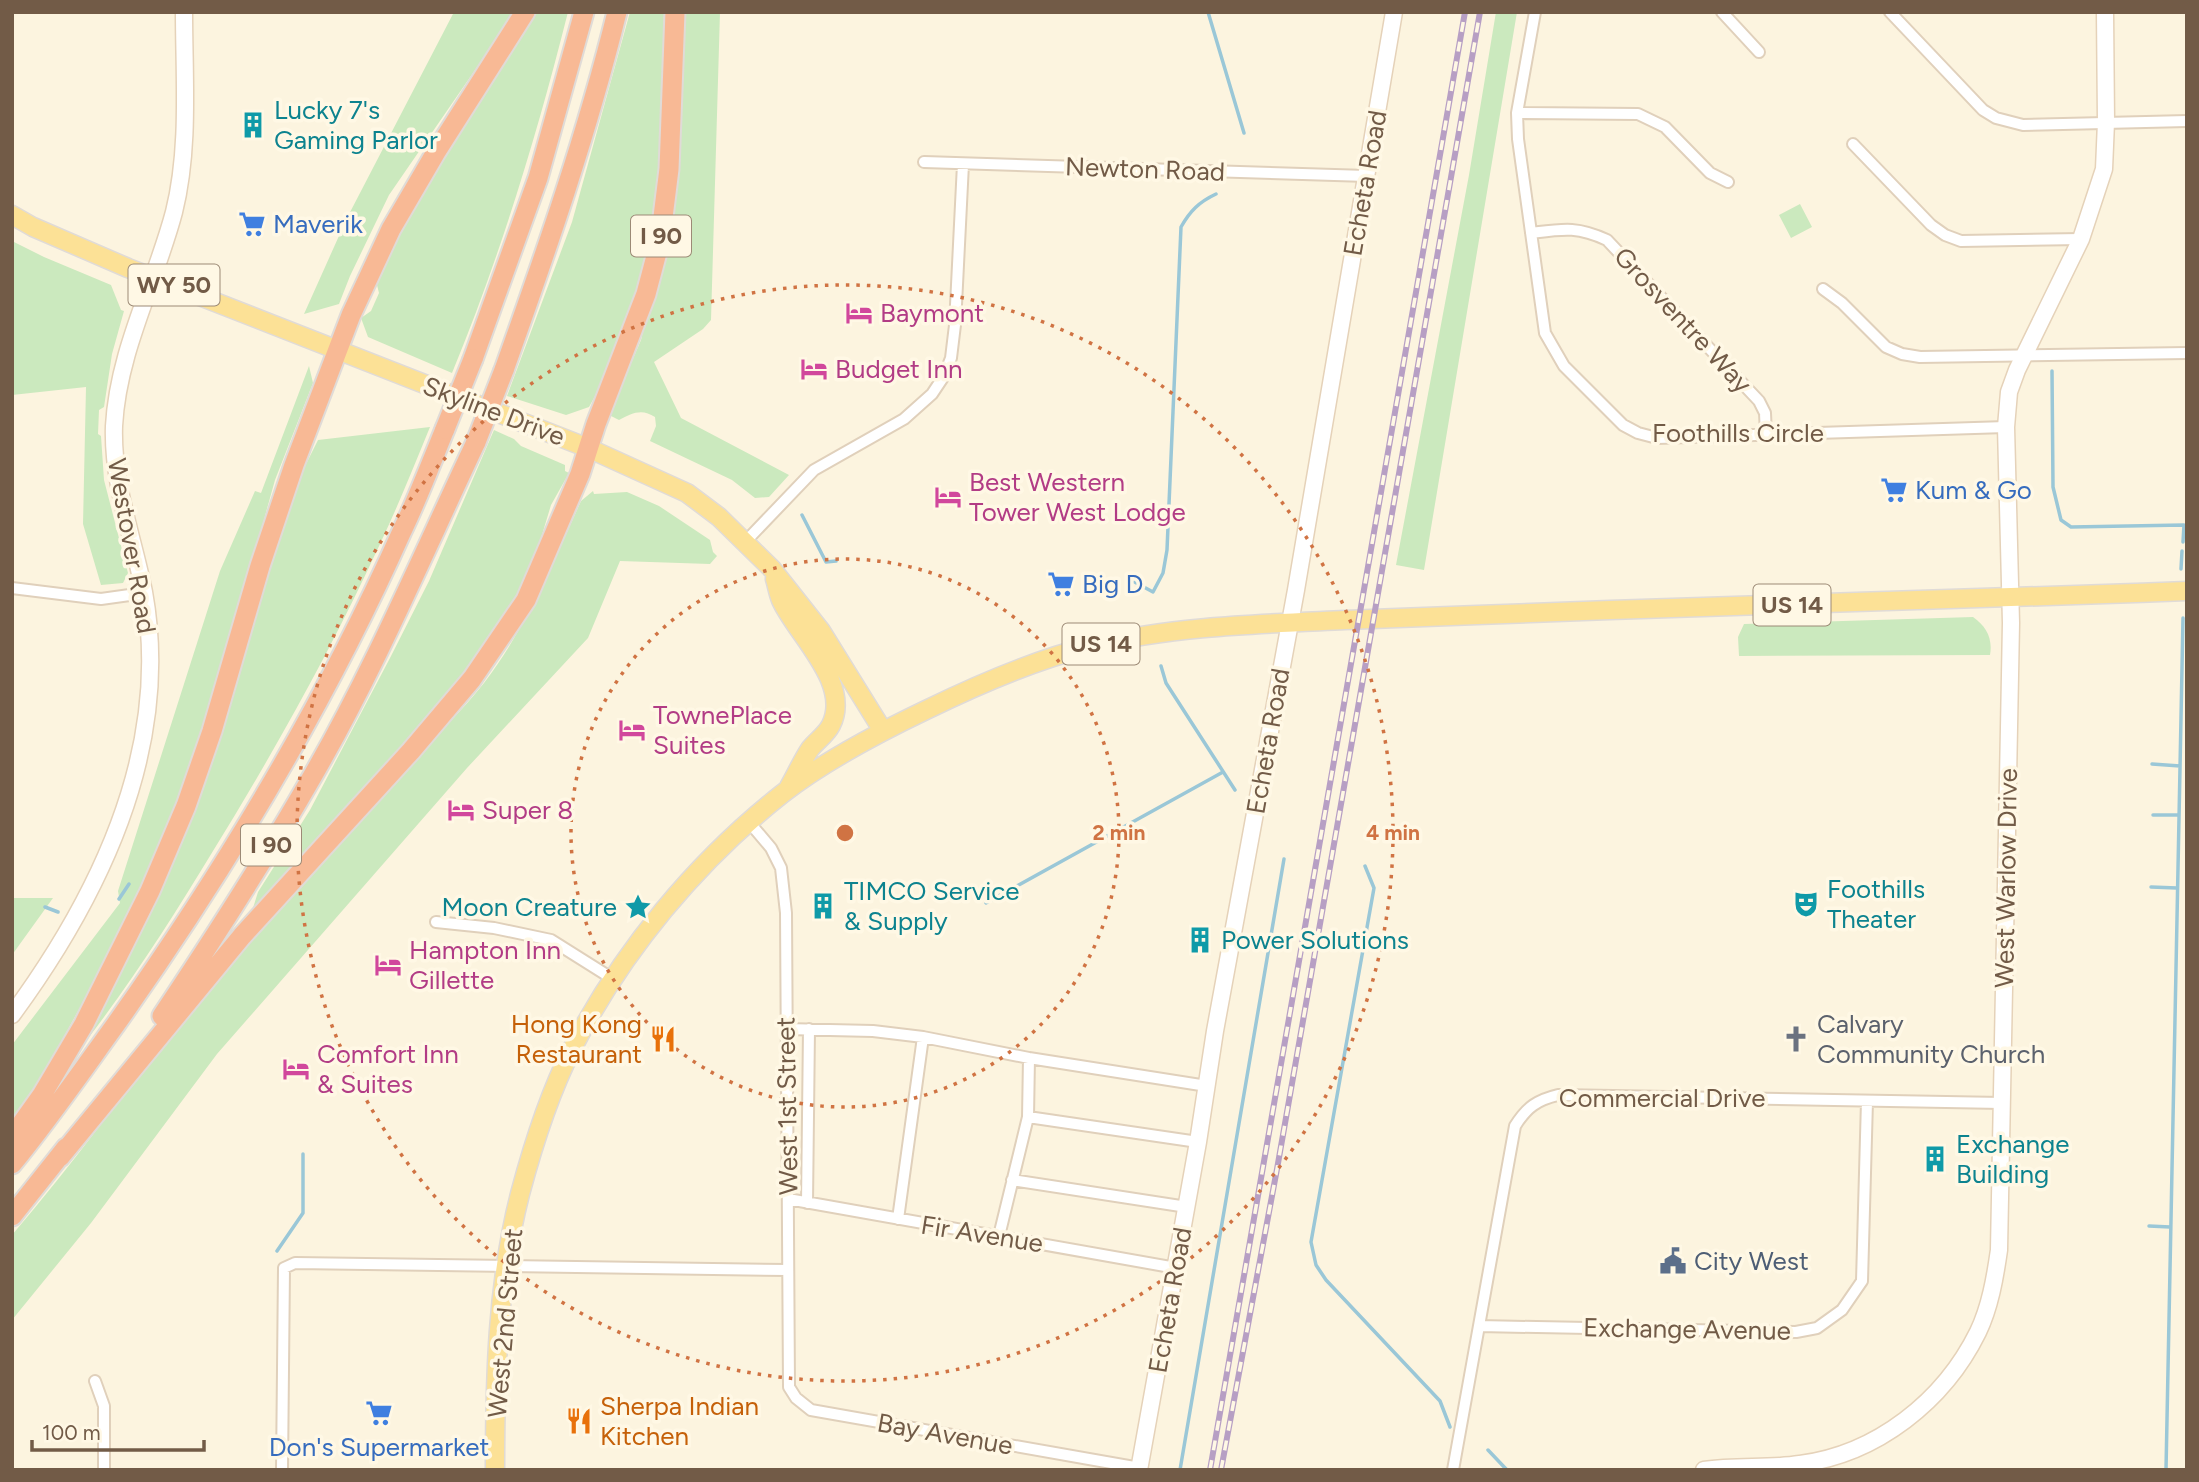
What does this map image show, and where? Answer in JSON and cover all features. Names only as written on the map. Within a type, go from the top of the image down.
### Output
[{"type":"highway","points":[[12,1137],[42,1095],[84,1024],[150,891],[186,806],[212,731],[260,566],[346,325],[391,229],[436,152],[525,12]]},
{"type":"highway","name":"I 90","points":[[12,1164],[44,1125],[167,951],[256,811],[348,643],[402,531],[473,359],[538,178],[584,12]]},
{"type":"highway","name":"I 90","points":[[60,1157],[158,1023],[219,930],[313,776],[371,666],[476,442],[504,370],[560,212],[617,12]]},
{"type":"highway","name":"I 90","points":[[12,1216],[242,936],[411,751],[472,679],[526,600],[576,484],[646,294],[660,241],[669,169],[675,12]]},
{"type":"main road","name":"Skyline Drive","points":[[12,215],[151,277],[589,448],[687,493],[746,541],[772,569],[821,631],[883,731]]},
{"type":"main road","points":[[772,569],[781,600],[828,678],[834,690],[836,705],[831,725],[811,747],[787,790]]},
{"type":"main road","name":"US 14","points":[[883,731],[982,684],[1056,656],[1090,646],[1143,636],[1290,622],[2187,591]]},
{"type":"main road","name":"West 2nd Street","points":[[495,1470],[496,1376],[505,1267],[520,1194],[551,1098],[573,1048],[613,979],[681,891],[749,822],[787,790],[883,731]]},
{"type":"street","name":"Westover Road","points":[[12,1014],[81,911],[117,830],[130,793],[143,740],[149,697],[149,646],[144,593],[122,505],[115,461],[114,425],[127,357],[173,213],[183,162],[184,12]]},
{"type":"street","name":"Echeta Road","points":[[1140,1469],[1187,1207],[1215,1031],[1290,622],[1394,12]]},
{"type":"street","name":"Foothills Circle","points":[[1535,12],[1517,113],[1518,139],[1545,333],[1564,366],[1623,425],[1638,433],[1657,438],[2006,427]]},
{"type":"street","points":[[1722,12],[1759,52]]},
{"type":"street","points":[[1890,12],[1983,110],[1996,118],[2023,125],[2187,121]]},
{"type":"street","name":"West Warlow Drive","points":[[1704,1470],[1801,1464],[1841,1454],[1874,1440],[1902,1423],[1928,1402],[1947,1380],[1978,1331],[1995,1281],[1999,1250],[2010,598],[2006,427],[2009,392],[2081,239],[2104,169],[2105,12]]},
{"type":"street","points":[[1517,113],[1639,114],[1665,127],[1710,173],[1728,182]]},
{"type":"street","points":[[1853,144],[1931,225],[1945,235],[1961,240],[2081,239]]},
{"type":"street","name":"Newton Road","points":[[924,162],[1367,176]]},
{"type":"street","points":[[746,541],[814,470],[904,419],[932,394],[944,376],[951,358],[955,325],[963,164]]},
{"type":"street","name":"Grosventre Way","points":[[1531,233],[1566,229],[1586,231],[1607,240],[1759,401],[1765,413],[1766,435]]},
{"type":"street","points":[[1823,289],[1842,303],[1886,347],[1902,354],[1920,357],[2187,353]]},
{"type":"street","points":[[12,588],[101,600],[144,593]]},
{"type":"street","name":"West 1st Street","points":[[749,822],[771,848],[781,869],[786,913],[789,1387],[796,1398]]},
{"type":"street","points":[[436,922],[494,928],[551,940],[613,979]]},
{"type":"street","points":[[786,1029],[873,1031],[923,1037],[1029,1058],[1207,1086]]},
{"type":"street","points":[[807,1203],[809,1029]]},
{"type":"street","points":[[898,1219],[923,1037]]},
{"type":"street","points":[[999,1236],[1028,1117],[1029,1058]]},
{"type":"street","name":"Commercial Drive","points":[[1453,1470],[1515,1126],[1525,1109],[1541,1099],[1558,1095],[2002,1103]]},
{"type":"street","name":"Exchange Avenue","points":[[1479,1326],[1796,1332],[1817,1328],[1842,1310],[1862,1281],[1867,1101]]},
{"type":"street","points":[[1028,1117],[1198,1142]]},
{"type":"street","points":[[1012,1180],[1187,1207]]},
{"type":"street","name":"Fir Avenue","points":[[788,1199],[1176,1268]]},
{"type":"street","points":[[282,1470],[284,1268],[295,1263],[789,1270]]},
{"type":"street","points":[[95,1381],[104,1406],[104,1470]]},
{"type":"street","name":"Bay Avenue","points":[[796,1398],[811,1410],[1140,1469]]},
{"type":"green space","points":[[454,12],[515,12],[389,195],[339,304],[304,314],[347,218]]},
{"type":"green space","points":[[533,12],[568,12],[516,195],[486,285],[452,373],[368,337],[361,318],[371,311],[379,293],[376,281],[419,196]]},
{"type":"green space","points":[[630,12],[664,12],[660,149],[653,220],[633,304],[613,359],[589,407],[566,415],[507,396],[572,222]]},
{"type":"green space","points":[[679,12],[720,12],[711,320],[703,329],[654,362],[681,418],[789,475],[769,497],[755,498],[732,480],[650,441],[656,426],[655,417],[650,414],[637,412],[619,420],[609,415],[641,340],[665,241]]},
{"type":"green space","points":[[1496,12],[1517,12],[1424,570],[1396,565],[1469,175]]},
{"type":"green space","points":[[1800,204],[1812,227],[1791,238],[1779,215]]},
{"type":"green space","points":[[12,241],[111,285],[121,310],[124,311],[112,354],[104,407],[99,410],[98,434],[101,436],[104,480],[128,573],[123,583],[101,585],[83,524],[86,387],[12,395]]},
{"type":"green space","points":[[309,366],[313,383],[275,480],[213,703],[182,799],[133,912],[41,1078],[12,1121],[12,1045],[120,903],[118,891],[220,571],[255,491],[261,493]]},
{"type":"green space","points":[[430,427],[361,584],[280,738],[161,934],[106,1015],[66,1066],[132,945],[296,484],[318,440]]},
{"type":"green space","points":[[494,430],[514,439],[521,446],[565,465],[565,471],[569,473],[551,505],[529,578],[500,628],[460,683],[267,898],[253,908],[258,892],[310,810],[429,581]]},
{"type":"green space","points":[[593,491],[594,494],[627,492],[659,506],[710,540],[717,556],[710,564],[620,561],[588,638],[467,768],[217,1054],[91,1223],[12,1320],[12,1235],[243,944],[329,847],[484,683],[526,618],[581,501]]},
{"type":"green space","points":[[1973,617],[1988,633],[1990,655],[1739,656],[1738,637],[1744,624]]},
{"type":"green space","points":[[12,898],[53,898],[12,955]]},
{"type":"waterway","points":[[1208,12],[1244,133]]},
{"type":"waterway","points":[[1129,579],[1153,592],[1163,573],[1167,550],[1181,227],[1196,208],[1216,194]]},
{"type":"waterway","points":[[2052,371],[2053,487],[2061,520],[2071,527],[2184,525],[2183,542]]},
{"type":"waterway","points":[[802,515],[826,562],[836,561]]},
{"type":"waterway","points":[[2181,569],[2182,551]]},
{"type":"waterway","points":[[2166,1470],[2183,618]]},
{"type":"waterway","points":[[1161,666],[1166,683],[1235,790]]},
{"type":"waterway","points":[[2152,764],[2180,766]]},
{"type":"waterway","points":[[986,903],[1223,772]]},
{"type":"waterway","points":[[2153,815],[2179,815]]},
{"type":"waterway","points":[[1180,1470],[1284,859]]},
{"type":"waterway","points":[[1365,866],[1374,888],[1311,1242],[1316,1265],[1326,1280],[1440,1401],[1450,1427]]},
{"type":"waterway","points":[[119,899],[129,884]]},
{"type":"waterway","points":[[2151,887],[2177,888]]},
{"type":"waterway","points":[[45,907],[58,912]]},
{"type":"waterway","points":[[277,1251],[303,1213],[303,1154]]},
{"type":"waterway","points":[[2149,1226],[2170,1227]]},
{"type":"waterway","points":[[1488,1450],[1507,1470]]},
{"type":"railway","points":[[1210,1470],[1465,12]]},
{"type":"railway","points":[[1221,1470],[1277,1169],[1480,12]]},
{"type":"place","name":"Lucky 7's Gaming Parlor","points":[[253,125]]},
{"type":"place","name":"Maverik","points":[[252,224]]},
{"type":"place","name":"Baymont","points":[[859,313]]},
{"type":"place","name":"Budget Inn","points":[[814,369]]},
{"type":"place","name":"Kum & Go","points":[[1894,490]]},
{"type":"place","name":"Best Western Tower West Lodge","points":[[948,497]]},
{"type":"place","name":"Big D","points":[[1061,584]]},
{"type":"place","name":"TownePlace Suites","points":[[632,730]]},
{"type":"place","name":"Super 8","points":[[461,810]]},
{"type":"place","name":"Foothills Theater","points":[[1806,904]]},
{"type":"place","name":"TIMCO Service & Supply","points":[[823,906]]},
{"type":"place","name":"Moon Creature","points":[[638,907]]},
{"type":"place","name":"Power Solutions","points":[[1200,940]]},
{"type":"place","name":"Hampton Inn Gillette","points":[[388,965]]},
{"type":"place","name":"Hong Kong Restaurant","points":[[663,1039]]},
{"type":"place","name":"Calvary Community Church","points":[[1796,1039]]},
{"type":"place","name":"Comfort Inn & Suites","points":[[296,1069]]},
{"type":"place","name":"Exchange Building","points":[[1935,1159]]},
{"type":"place","name":"City West","points":[[1673,1261]]},
{"type":"place","name":"Don's Supermarket","points":[[379,1413]]},
{"type":"place","name":"Sherpa Indian Kitchen","points":[[579,1421]]}]
